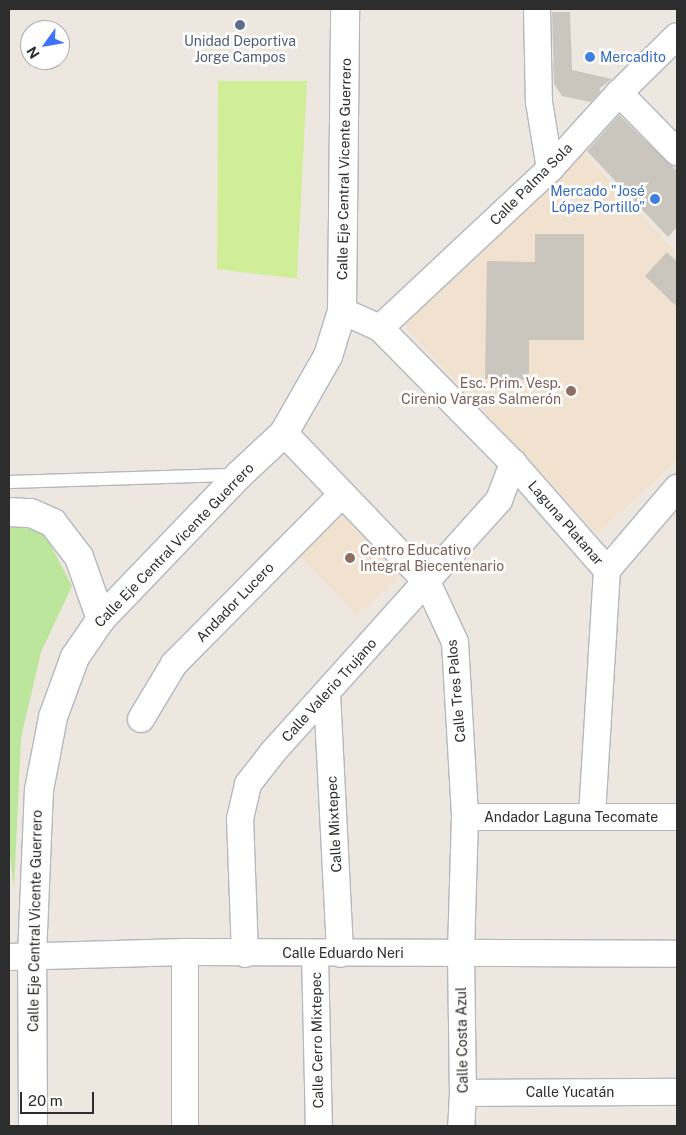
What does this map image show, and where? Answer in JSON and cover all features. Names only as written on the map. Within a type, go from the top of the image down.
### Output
[{"type":"main road","name":"Calle Eje Central Vicente Guerrero","points":[[33,1126],[20,956],[39,790],[53,716],[75,657],[101,619],[239,475],[284,433],[328,356],[342,311],[345,9]]},
{"type":"main road","points":[[9,512],[30,513],[53,523],[79,557],[101,619]]},
{"type":"street","points":[[537,9],[538,102],[550,169]]},
{"type":"street","name":"Calle Palma Sola","points":[[380,328],[550,169],[619,93],[677,36]]},
{"type":"street","points":[[619,93],[677,152]]},
{"type":"street","name":"Laguna Platanar","points":[[342,311],[380,328],[513,462],[608,570],[592,817]]},
{"type":"street","name":"Calle Tres Palos","points":[[284,433],[427,582],[455,642],[465,817],[460,953]]},
{"type":"street","name":"Calle Valerio Trujano","points":[[244,954],[240,819],[248,784],[273,752],[499,500],[513,462]]},
{"type":"street","points":[[608,570],[677,488]]},
{"type":"street","name":"Andador Lucero","points":[[141,720],[174,664],[342,494]]},
{"type":"street","name":"Calle Mixtepec","points":[[327,694],[328,954]]},
{"type":"street","name":"Andador Laguna Tecomate","points":[[465,817],[677,817]]},
{"type":"street","points":[[185,952],[185,1126]]},
{"type":"street","name":"Calle Eduardo Neri","points":[[20,956],[185,952],[244,954],[677,954]]},
{"type":"street","name":"Calle Costa Azul","points":[[460,953],[463,1093],[461,1126]]},
{"type":"street","name":"Calle Cerro Mixtepec","points":[[318,1126],[328,954]]},
{"type":"street","name":"Calle Yucatán","points":[[463,1093],[677,1092]]},
{"type":"lane","points":[[9,482],[239,475]]},
{"type":"shaded area","name":"Esc. Prim. Vesp. Cirenio Vargas Salmerón","points":[[584,153],[677,254],[677,460],[598,534],[402,323]]},
{"type":"shaded area","name":"Centro Educativo Integral Biecentenario","points":[[342,500],[407,568],[358,616],[292,548]]},
{"type":"green space","points":[[218,81],[307,81],[297,277],[300,279],[217,269]]},
{"type":"green space","points":[[9,525],[44,532],[72,586],[41,652],[21,738],[14,888],[9,847]]},
{"type":"building","points":[[552,12],[570,12],[572,70],[612,79],[599,89],[601,91],[591,102],[562,96],[554,84]]},
{"type":"building","name":"Mercado \"José López Portillo\"","points":[[619,115],[677,171],[677,227],[668,237],[587,151]]},
{"type":"building","points":[[535,234],[584,234],[584,340],[529,340],[529,380],[485,379],[487,261],[535,262]]},
{"type":"building","points":[[667,252],[677,262],[677,307],[645,276]]},
{"type":"place","name":"Unidad Deportiva Jorge Campos","points":[[240,25]]},
{"type":"place","name":"Mercadito","points":[[590,57]]},
{"type":"place","name":"Mercado \"José López Portillo\"","points":[[655,199]]},
{"type":"place","name":"Esc. Prim. Vesp. Cirenio Vargas Salmerón","points":[[571,391]]},
{"type":"place","name":"Centro Educativo Integral Biecentenario","points":[[350,558]]}]
